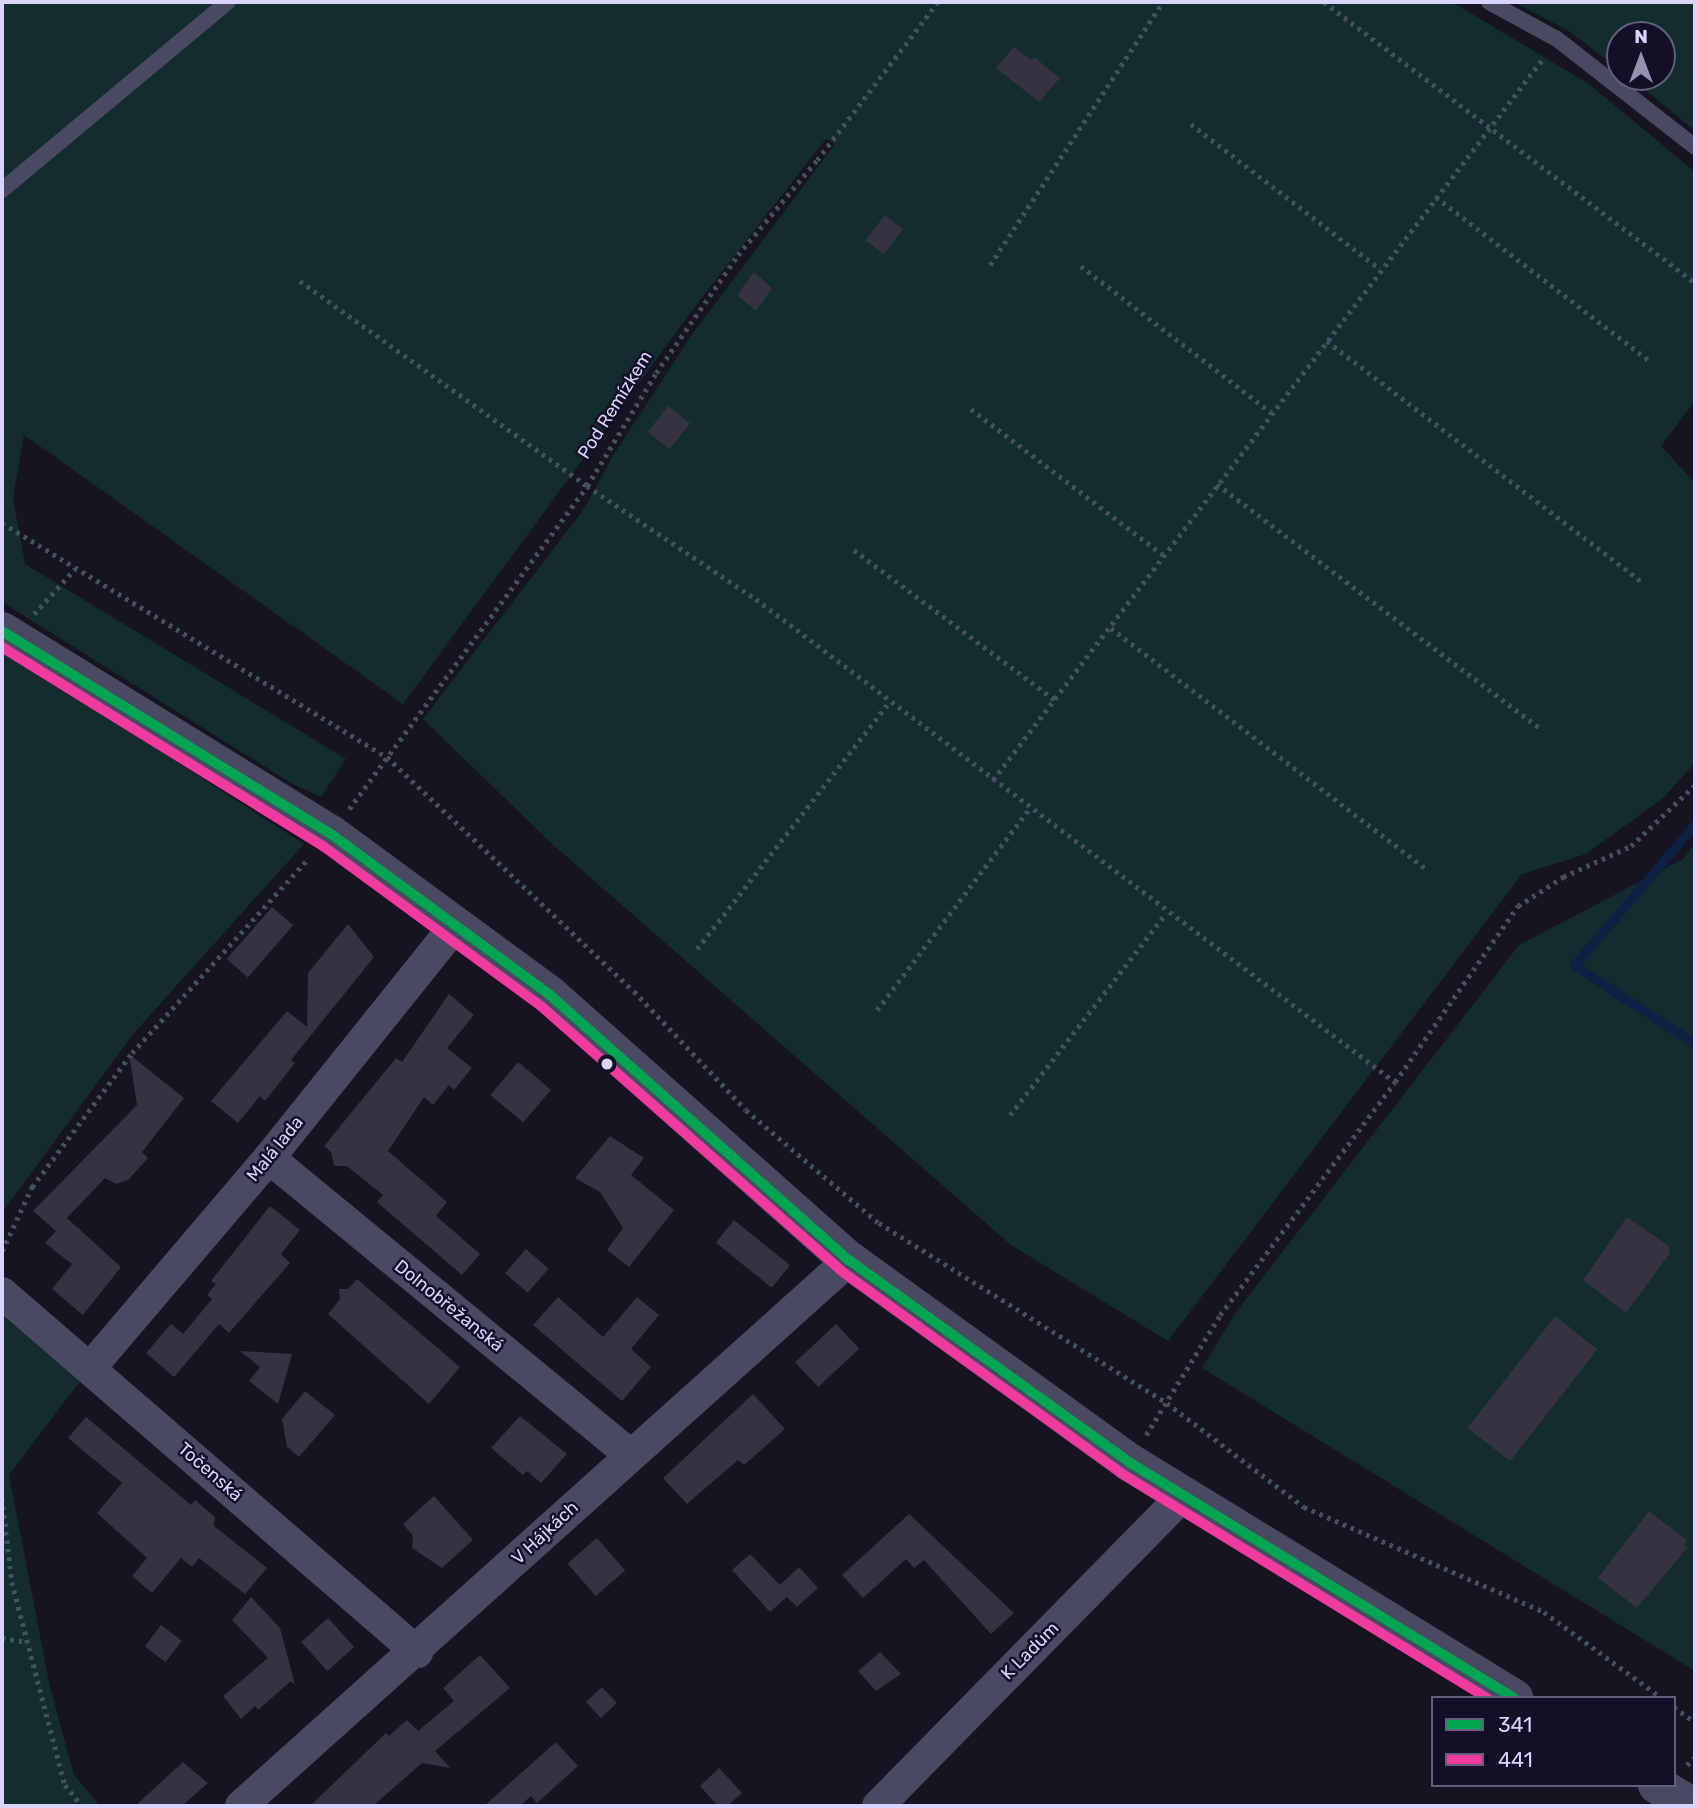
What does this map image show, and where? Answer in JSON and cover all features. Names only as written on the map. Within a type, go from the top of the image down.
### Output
[{"type":"street","points":[[7,634],[331,834],[550,995],[849,1260],[1183,1496],[1511,1696]]},
{"type":"street","name":"Malá lada","points":[[91,1367],[269,1158],[455,926]]},
{"type":"street","name":"Dolnobřežanská","points":[[269,1158],[629,1454]]},
{"type":"street","name":"V Hájkách","points":[[241,1806],[417,1652],[629,1454],[849,1260]]},
{"type":"street","name":"Točenská","points":[[2,1293],[91,1367],[417,1652]]},
{"type":"street","name":"K Ladům","points":[[877,1806],[1183,1496]]},
{"type":"street","points":[[1660,1787],[1692,1806]]},
{"type":"lane","points":[[2,190],[228,2]]},
{"type":"lane","points":[[1489,2],[1557,39],[1695,147]]},
{"type":"path","name":"Pod Remízkem","points":[[2,1251],[32,1187],[132,1054],[331,834],[587,486],[656,373],[737,255],[817,160],[938,2]]},
{"type":"path","points":[[990,265],[1163,2]]},
{"type":"path","points":[[1324,2],[1695,283]]},
{"type":"path","points":[[993,780],[1557,39]]},
{"type":"path","points":[[1191,124],[1380,269]]},
{"type":"path","points":[[1436,197],[1652,363]]},
{"type":"path","points":[[1081,266],[1272,413]]},
{"type":"path","points":[[300,281],[587,486],[756,599],[1166,913],[1395,1082]]},
{"type":"path","points":[[1327,341],[1641,581]]},
{"type":"path","points":[[971,409],[1163,555]]},
{"type":"path","points":[[1217,484],[1542,730]]},
{"type":"path","points":[[2,523],[387,757],[634,990],[746,1110],[879,1223],[1167,1403],[1304,1507],[1544,1612],[1659,1696]]},
{"type":"path","points":[[854,550],[1055,700]]},
{"type":"path","points":[[7,634],[75,569]]},
{"type":"path","points":[[1110,628],[1427,870]]},
{"type":"path","points":[[697,948],[889,702]]},
{"type":"path","points":[[1167,1403],[1220,1315],[1395,1082],[1518,906],[1563,877],[1631,846],[1695,785]]},
{"type":"path","points":[[877,1010],[1029,809]]},
{"type":"path","points":[[1010,1115],[1166,913]]},
{"type":"path","points":[[2,1498],[12,1582],[65,1785],[82,1806]]},
{"type":"path","points":[[2,1638],[28,1642]]},
{"type":"path","points":[[1676,1708],[1695,1722]]},
{"type":"green space","points":[[2,2],[1452,2],[1589,84],[1695,172],[1695,401],[1661,446],[1695,483],[1695,763],[1663,798],[1586,854],[1522,874],[1168,1341],[1011,1245],[552,844],[423,719],[584,509],[614,454],[691,336],[835,144],[826,139],[697,304],[403,704],[24,435],[13,498],[25,564],[346,759],[321,797],[291,783],[2,602]]},
{"type":"green space","points":[[1513,2],[1695,2],[1695,131],[1647,91],[1676,91],[1676,21],[1606,21],[1606,59],[1569,31]]},
{"type":"green space","points":[[2,649],[304,844],[134,1033],[2,1213]]},
{"type":"green space","points":[[1695,844],[1695,1671],[1202,1368],[1236,1312],[1519,945],[1683,859]]},
{"type":"green space","points":[[2,1310],[81,1380],[9,1475],[50,1687],[74,1775],[100,1806],[2,1806]]},
{"type":"building","points":[[1014,47],[1032,60],[1034,57],[1060,78],[1039,102],[996,68]]},
{"type":"building","points":[[885,215],[903,229],[883,254],[865,240]]},
{"type":"building","points":[[754,272],[772,288],[756,311],[737,295]]},
{"type":"building","points":[[668,406],[690,423],[670,449],[648,432]]},
{"type":"building","points":[[272,907],[293,925],[248,977],[227,959]]},
{"type":"building","points":[[348,924],[374,957],[291,1060],[295,1063],[265,1101],[260,1096],[238,1123],[211,1101],[287,1011],[307,1027],[308,973]]},
{"type":"building","points":[[449,994],[474,1015],[447,1048],[472,1068],[454,1090],[449,1085],[433,1105],[424,1097],[388,1151],[447,1202],[436,1216],[480,1254],[462,1275],[377,1202],[383,1195],[347,1166],[334,1166],[331,1152],[324,1146],[396,1058],[402,1062]]},
{"type":"building","points":[[129,1054],[184,1098],[142,1152],[148,1158],[128,1180],[116,1184],[105,1178],[67,1218],[121,1267],[83,1315],[52,1289],[72,1264],[45,1243],[56,1231],[33,1211],[137,1105]]},
{"type":"building","points":[[518,1062],[551,1090],[523,1123],[490,1095]]},
{"type":"building","points":[[610,1136],[644,1158],[631,1175],[674,1210],[629,1267],[607,1250],[623,1228],[600,1192],[575,1178]]},
{"type":"building","points":[[270,1206],[300,1230],[281,1254],[290,1263],[229,1333],[219,1324],[174,1377],[146,1353],[171,1324],[183,1334],[212,1299],[207,1295],[216,1284],[211,1281]]},
{"type":"building","points":[[1627,1217],[1669,1246],[1670,1253],[1626,1313],[1583,1280]]},
{"type":"building","points":[[734,1220],[790,1265],[772,1288],[716,1243]]},
{"type":"building","points":[[526,1249],[549,1269],[528,1293],[505,1273]]},
{"type":"building","points":[[357,1279],[460,1367],[429,1404],[328,1314],[340,1299],[339,1289],[348,1289]]},
{"type":"building","points":[[558,1297],[603,1337],[637,1297],[659,1315],[631,1349],[651,1367],[622,1401],[533,1325]]},
{"type":"building","points":[[1555,1316],[1598,1349],[1510,1461],[1468,1428]]},
{"type":"building","points":[[836,1324],[859,1349],[818,1387],[795,1362]]},
{"type":"building","points":[[240,1351],[292,1354],[278,1404],[249,1381],[260,1367]]},
{"type":"building","points":[[305,1391],[335,1415],[299,1457],[287,1447],[282,1419]]},
{"type":"building","points":[[753,1394],[785,1429],[744,1465],[738,1460],[687,1504],[663,1478]]},
{"type":"building","points":[[520,1416],[567,1454],[541,1483],[527,1471],[523,1475],[491,1448]]},
{"type":"building","points":[[86,1417],[191,1505],[195,1500],[215,1517],[214,1526],[267,1568],[245,1594],[199,1558],[192,1567],[181,1558],[152,1593],[132,1576],[147,1558],[97,1513],[122,1483],[68,1438]]},
{"type":"building","points":[[434,1496],[473,1540],[442,1568],[412,1548],[413,1536],[403,1524]]},
{"type":"building","points":[[1649,1511],[1687,1540],[1684,1545],[1688,1547],[1637,1608],[1598,1578]]},
{"type":"building","points":[[909,1514],[1014,1613],[991,1634],[924,1560],[914,1568],[906,1559],[863,1598],[842,1575]]},
{"type":"building","points":[[597,1538],[625,1570],[596,1596],[568,1564]]},
{"type":"building","points":[[750,1554],[780,1585],[799,1567],[818,1588],[797,1607],[787,1597],[770,1612],[732,1570]]},
{"type":"building","points":[[251,1597],[280,1628],[295,1685],[291,1681],[258,1710],[255,1706],[241,1719],[223,1696],[268,1658],[232,1620]]},
{"type":"building","points":[[328,1618],[354,1647],[327,1671],[301,1642]]},
{"type":"building","points":[[161,1625],[182,1641],[166,1662],[145,1647]]},
{"type":"building","points":[[880,1652],[901,1674],[876,1691],[858,1671]]},
{"type":"building","points":[[480,1655],[510,1688],[435,1751],[450,1768],[422,1763],[373,1806],[310,1806],[386,1733],[389,1736],[407,1720],[418,1731],[454,1701],[443,1688]]},
{"type":"building","points":[[602,1687],[617,1703],[601,1718],[586,1702]]},
{"type":"building","points":[[556,1742],[578,1766],[537,1803],[531,1796],[520,1806],[484,1806]]},
{"type":"building","points":[[183,1762],[208,1783],[182,1806],[135,1806]]},
{"type":"building","points":[[719,1768],[742,1793],[727,1806],[718,1806],[700,1786]]},
{"type":"waterway","points":[[1695,824],[1574,965],[1695,1044]]},
{"type":"transit line","name":"341","points":[[2,631],[331,834],[550,995],[849,1260],[1129,1462],[1511,1696]]},
{"type":"transit line","name":"441","points":[[2,647],[323,846],[541,1006],[840,1270],[1121,1473],[1484,1696]]}]
